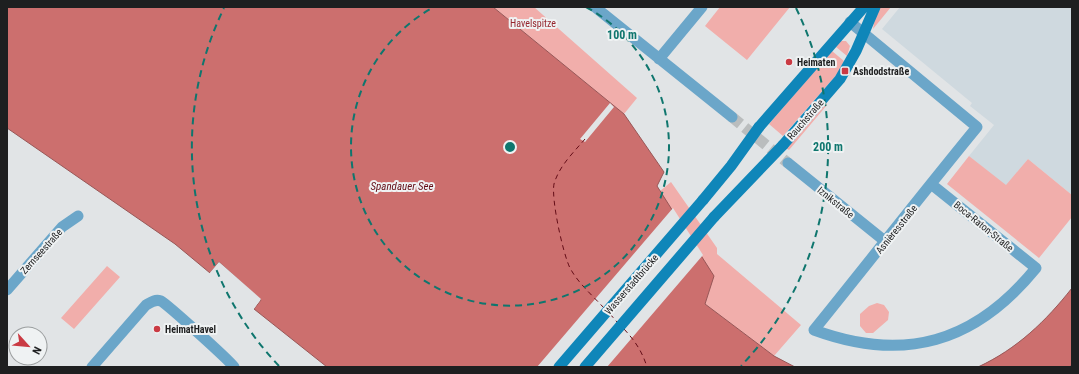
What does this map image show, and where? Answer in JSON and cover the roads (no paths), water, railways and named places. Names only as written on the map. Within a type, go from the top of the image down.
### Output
[{"type":"main road","points":[[850,22],[864,7]]},
{"type":"main road","name":"Rauchstraße","points":[[714,217],[783,145],[840,79],[875,7]]},
{"type":"main road","name":"Wasserstadtbrücke","points":[[559,367],[703,200],[731,166],[759,127],[850,22]]},
{"type":"main road","name":"Wasserstadtbrücke","points":[[585,367],[714,217]]},
{"type":"street","points":[[595,7],[732,118]]},
{"type":"street","points":[[659,59],[702,7]]},
{"type":"street","points":[[850,22],[863,34]]},
{"type":"street","name":"Asnièresstraße","points":[[814,330],[977,127],[863,34]]},
{"type":"street","name":"Iznikstraße","points":[[788,163],[886,242]]},
{"type":"street","name":"Boca-Raton-Straße","points":[[814,330],[841,340],[870,345],[898,346],[930,341],[967,327],[995,310],[1015,292],[1036,268],[931,184]]},
{"type":"street","name":"Zernseestraße","points":[[7,290],[62,227],[78,216]]},
{"type":"street","points":[[92,367],[146,305],[154,300],[160,301],[179,316],[234,367]]},
{"type":"water","name":"Spandauer See","points":[[7,7],[493,7],[624,114],[664,172],[657,186],[714,276],[705,304],[774,356],[795,367],[327,367],[254,309],[261,300],[219,262],[210,273],[175,244],[7,128]]},
{"type":"water","points":[[1072,288],[1072,365],[1069,367],[978,367],[1005,352],[1030,333],[1052,312]]},
{"type":"tunnel","points":[[732,117],[788,163]]},
{"type":"place","name":"Heimaten","points":[[789,62]]},
{"type":"place","name":"Ashdodstraße","points":[[845,71]]},
{"type":"place","name":"HeimatHavel","points":[[157,329]]},
{"type":"park label","name":"Havelspitze","points":[[533,23]]}]
